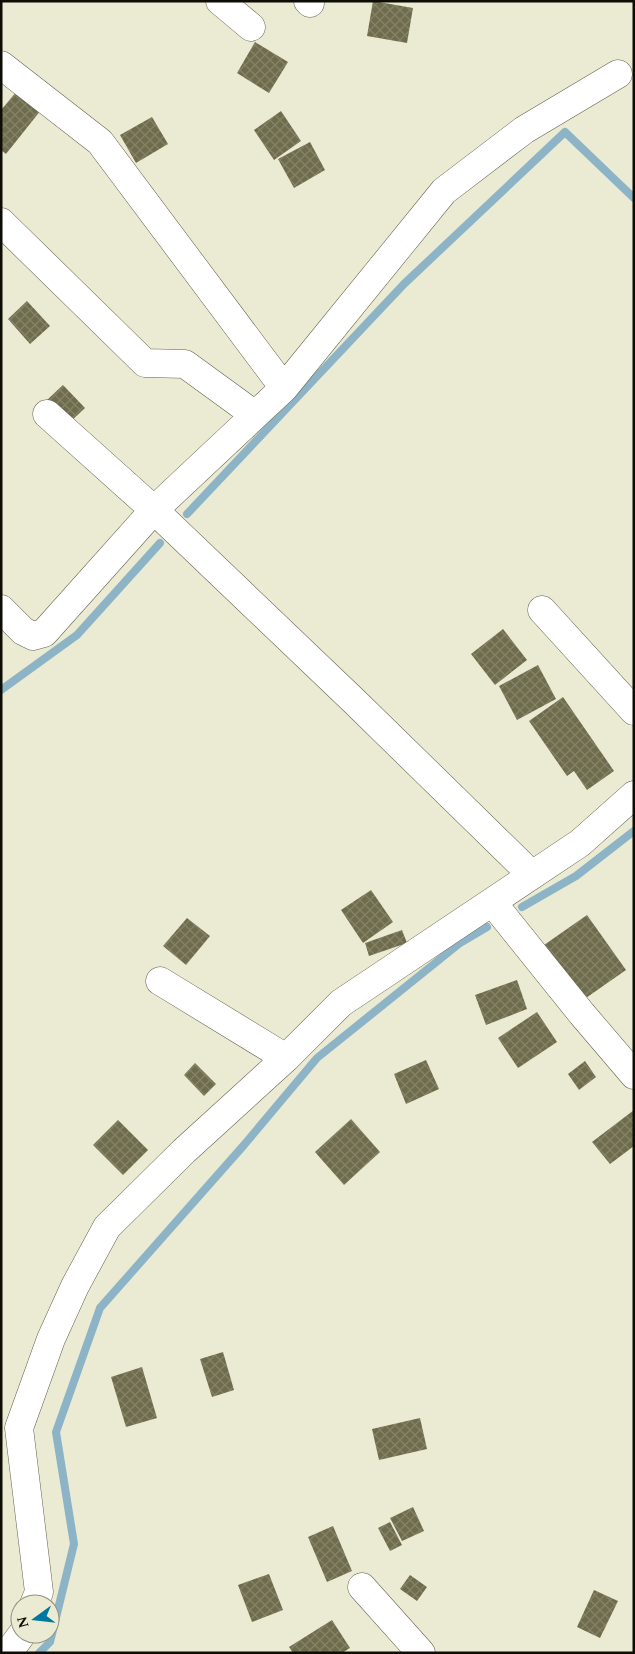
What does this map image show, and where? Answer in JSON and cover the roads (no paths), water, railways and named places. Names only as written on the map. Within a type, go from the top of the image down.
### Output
[{"type":"street","points":[[220,1],[251,27]]},
{"type":"street","points":[[1,65],[100,142],[284,388]]},
{"type":"street","points":[[1,609],[23,631],[33,636],[44,633],[154,510],[284,388],[444,191],[524,130],[618,74]]},
{"type":"street","points":[[1,222],[145,363],[185,364],[255,415]]},
{"type":"street","points":[[47,414],[154,510],[354,701],[532,876]]},
{"type":"street","points":[[542,610],[634,711]]},
{"type":"street","points":[[38,1594],[19,1428],[55,1330],[75,1286],[107,1227],[184,1151],[286,1058],[342,1003],[580,843],[634,795]]},
{"type":"street","points":[[492,902],[634,1075]]},
{"type":"street","points":[[160,981],[286,1058]]},
{"type":"street","points":[[362,1587],[421,1653]]},
{"type":"waterway","points":[[187,514],[404,284],[565,132],[634,198]]},
{"type":"waterway","points":[[1,690],[77,635],[160,543]]},
{"type":"waterway","points":[[522,907],[576,876],[634,831]]},
{"type":"waterway","points":[[39,1653],[50,1642],[74,1544],[56,1432],[100,1308],[244,1145],[317,1058],[460,943],[487,927]]}]
